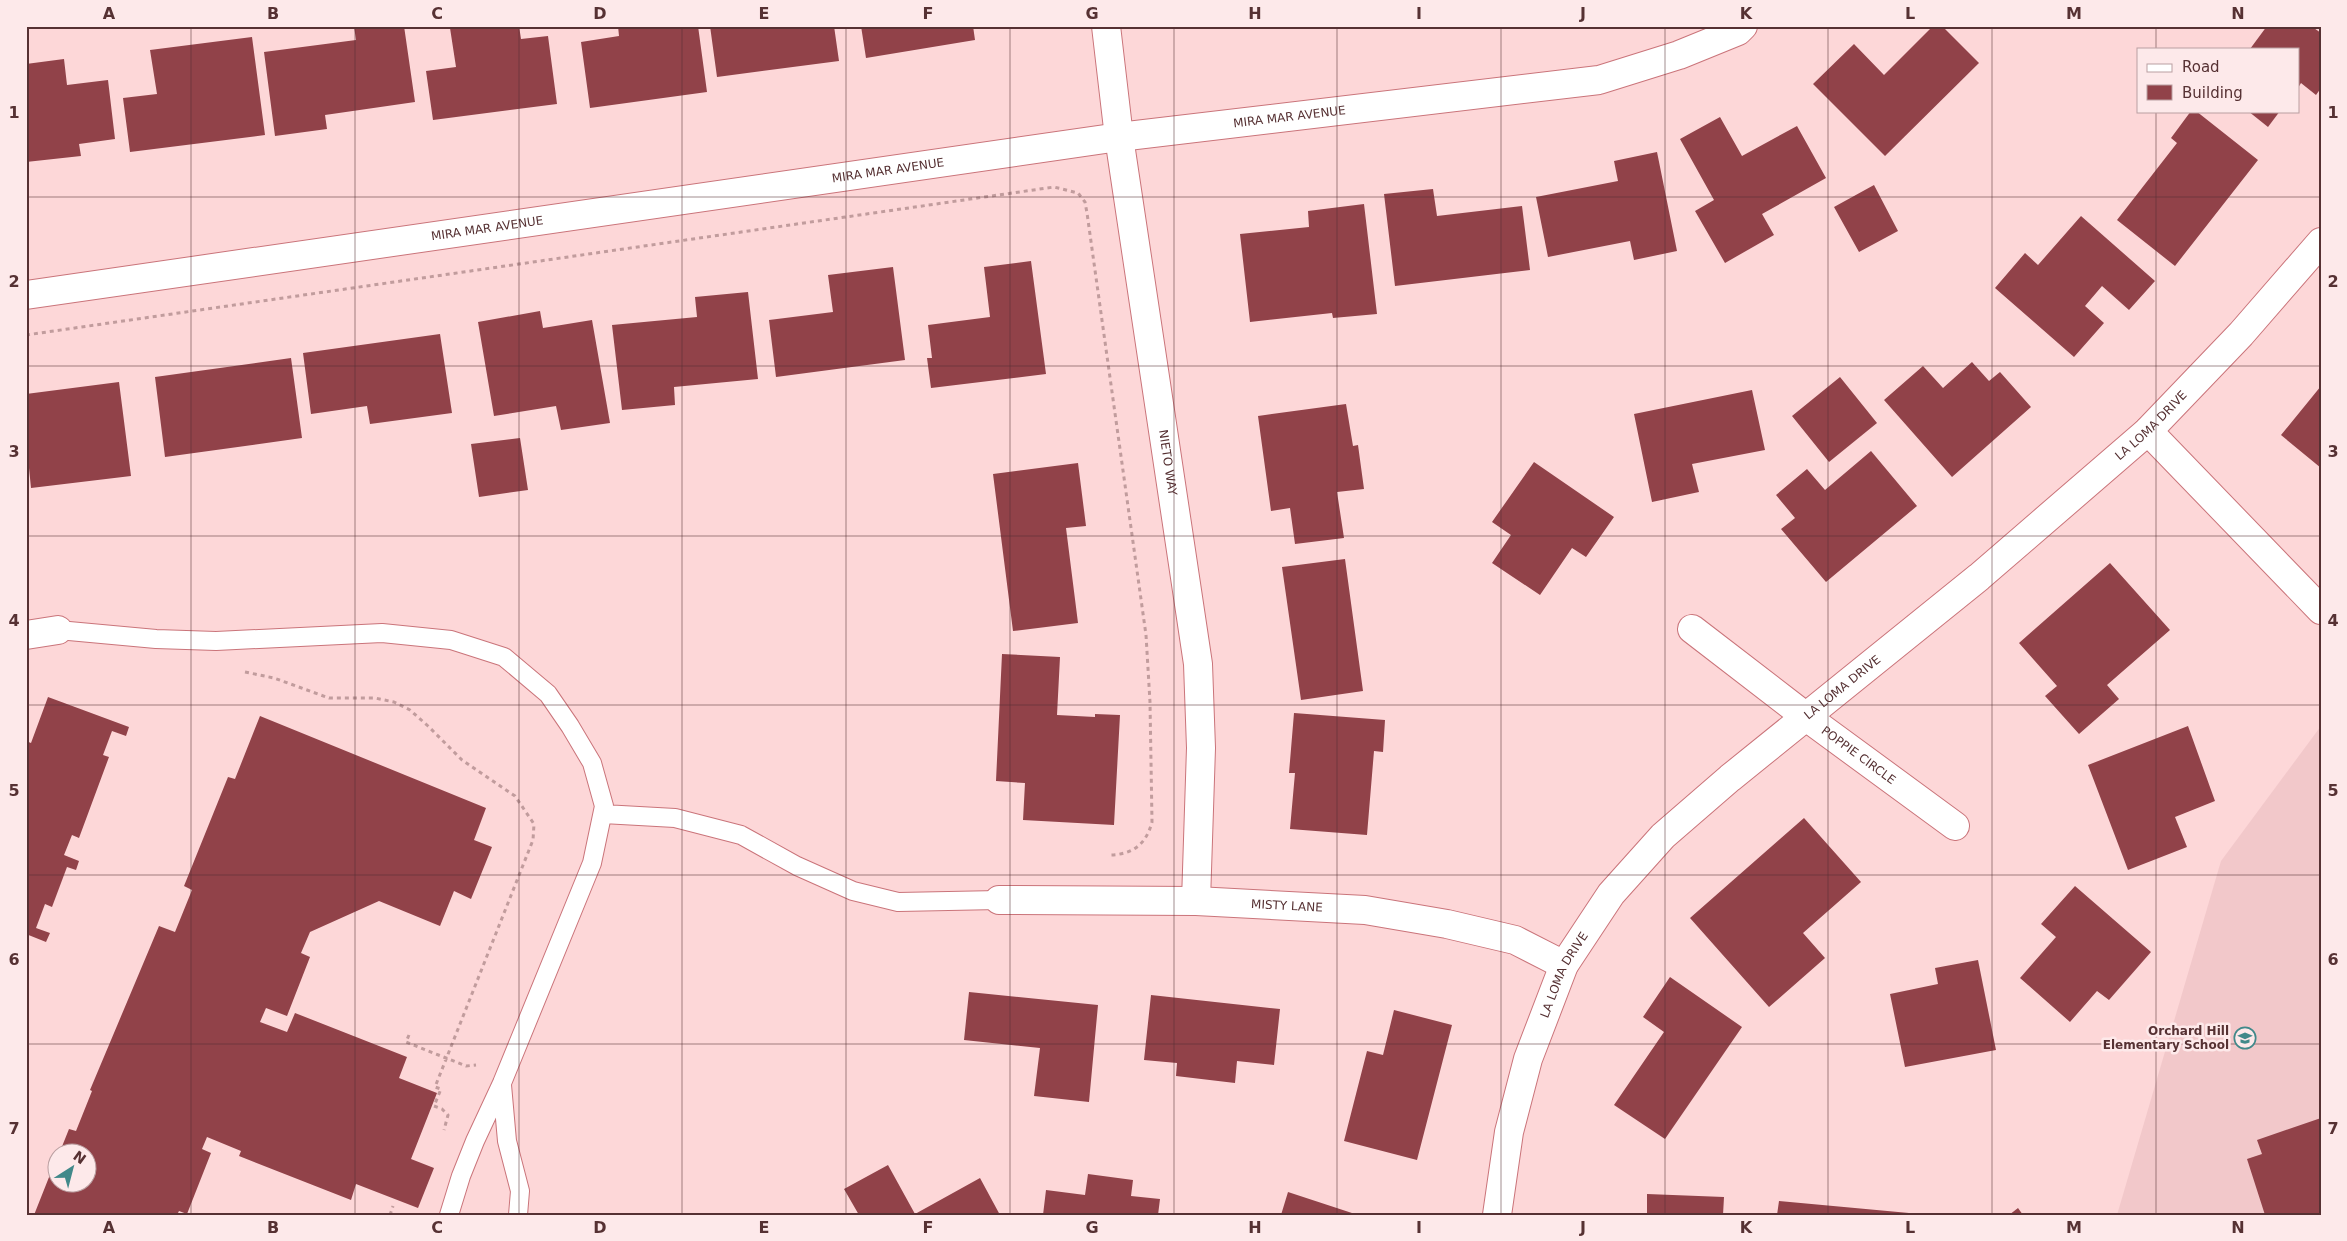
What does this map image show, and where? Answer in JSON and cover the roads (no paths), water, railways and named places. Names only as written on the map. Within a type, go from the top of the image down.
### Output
[{"type":"street","name":"NIETO WAY","points":[[1106,26],[1119,138],[1198,664],[1201,748],[1196,901]]},
{"type":"street","name":"MIRA MAR AVENUE","points":[[26,295],[1119,138],[1599,80],[1680,55],[1738,31],[1743,26]]},
{"type":"street","name":"LA LOMA DRIVE","points":[[1497,1215],[1509,1132],[1528,1059],[1564,965],[1611,894],[1663,836],[1805,716],[1979,577],[2148,431],[2241,334],[2321,242]]},
{"type":"street","points":[[2148,431],[2321,610]]},
{"type":"street","name":"POPPIE CIRCLE","points":[[1692,629],[1805,716],[1955,826]]},
{"type":"street","points":[[26,635],[58,630]]},
{"type":"street","name":"MISTY LANE","points":[[999,900],[1196,901],[1365,910],[1447,924],[1515,940],[1564,965]]},
{"type":"lane","points":[[58,630],[156,639],[216,641],[382,633],[451,640],[504,657],[548,694],[570,726],[592,763],[604,806],[592,863],[502,1083],[468,1158],[449,1215]]},
{"type":"lane","points":[[603,814],[674,818],[741,835],[797,866],[853,891],[898,902],[999,900]]},
{"type":"lane","points":[[502,1083],[508,1141],[520,1191],[518,1215]]},
{"type":"place","name":"Orchard Hill Elementary School","points":[[2245,1038]]}]
